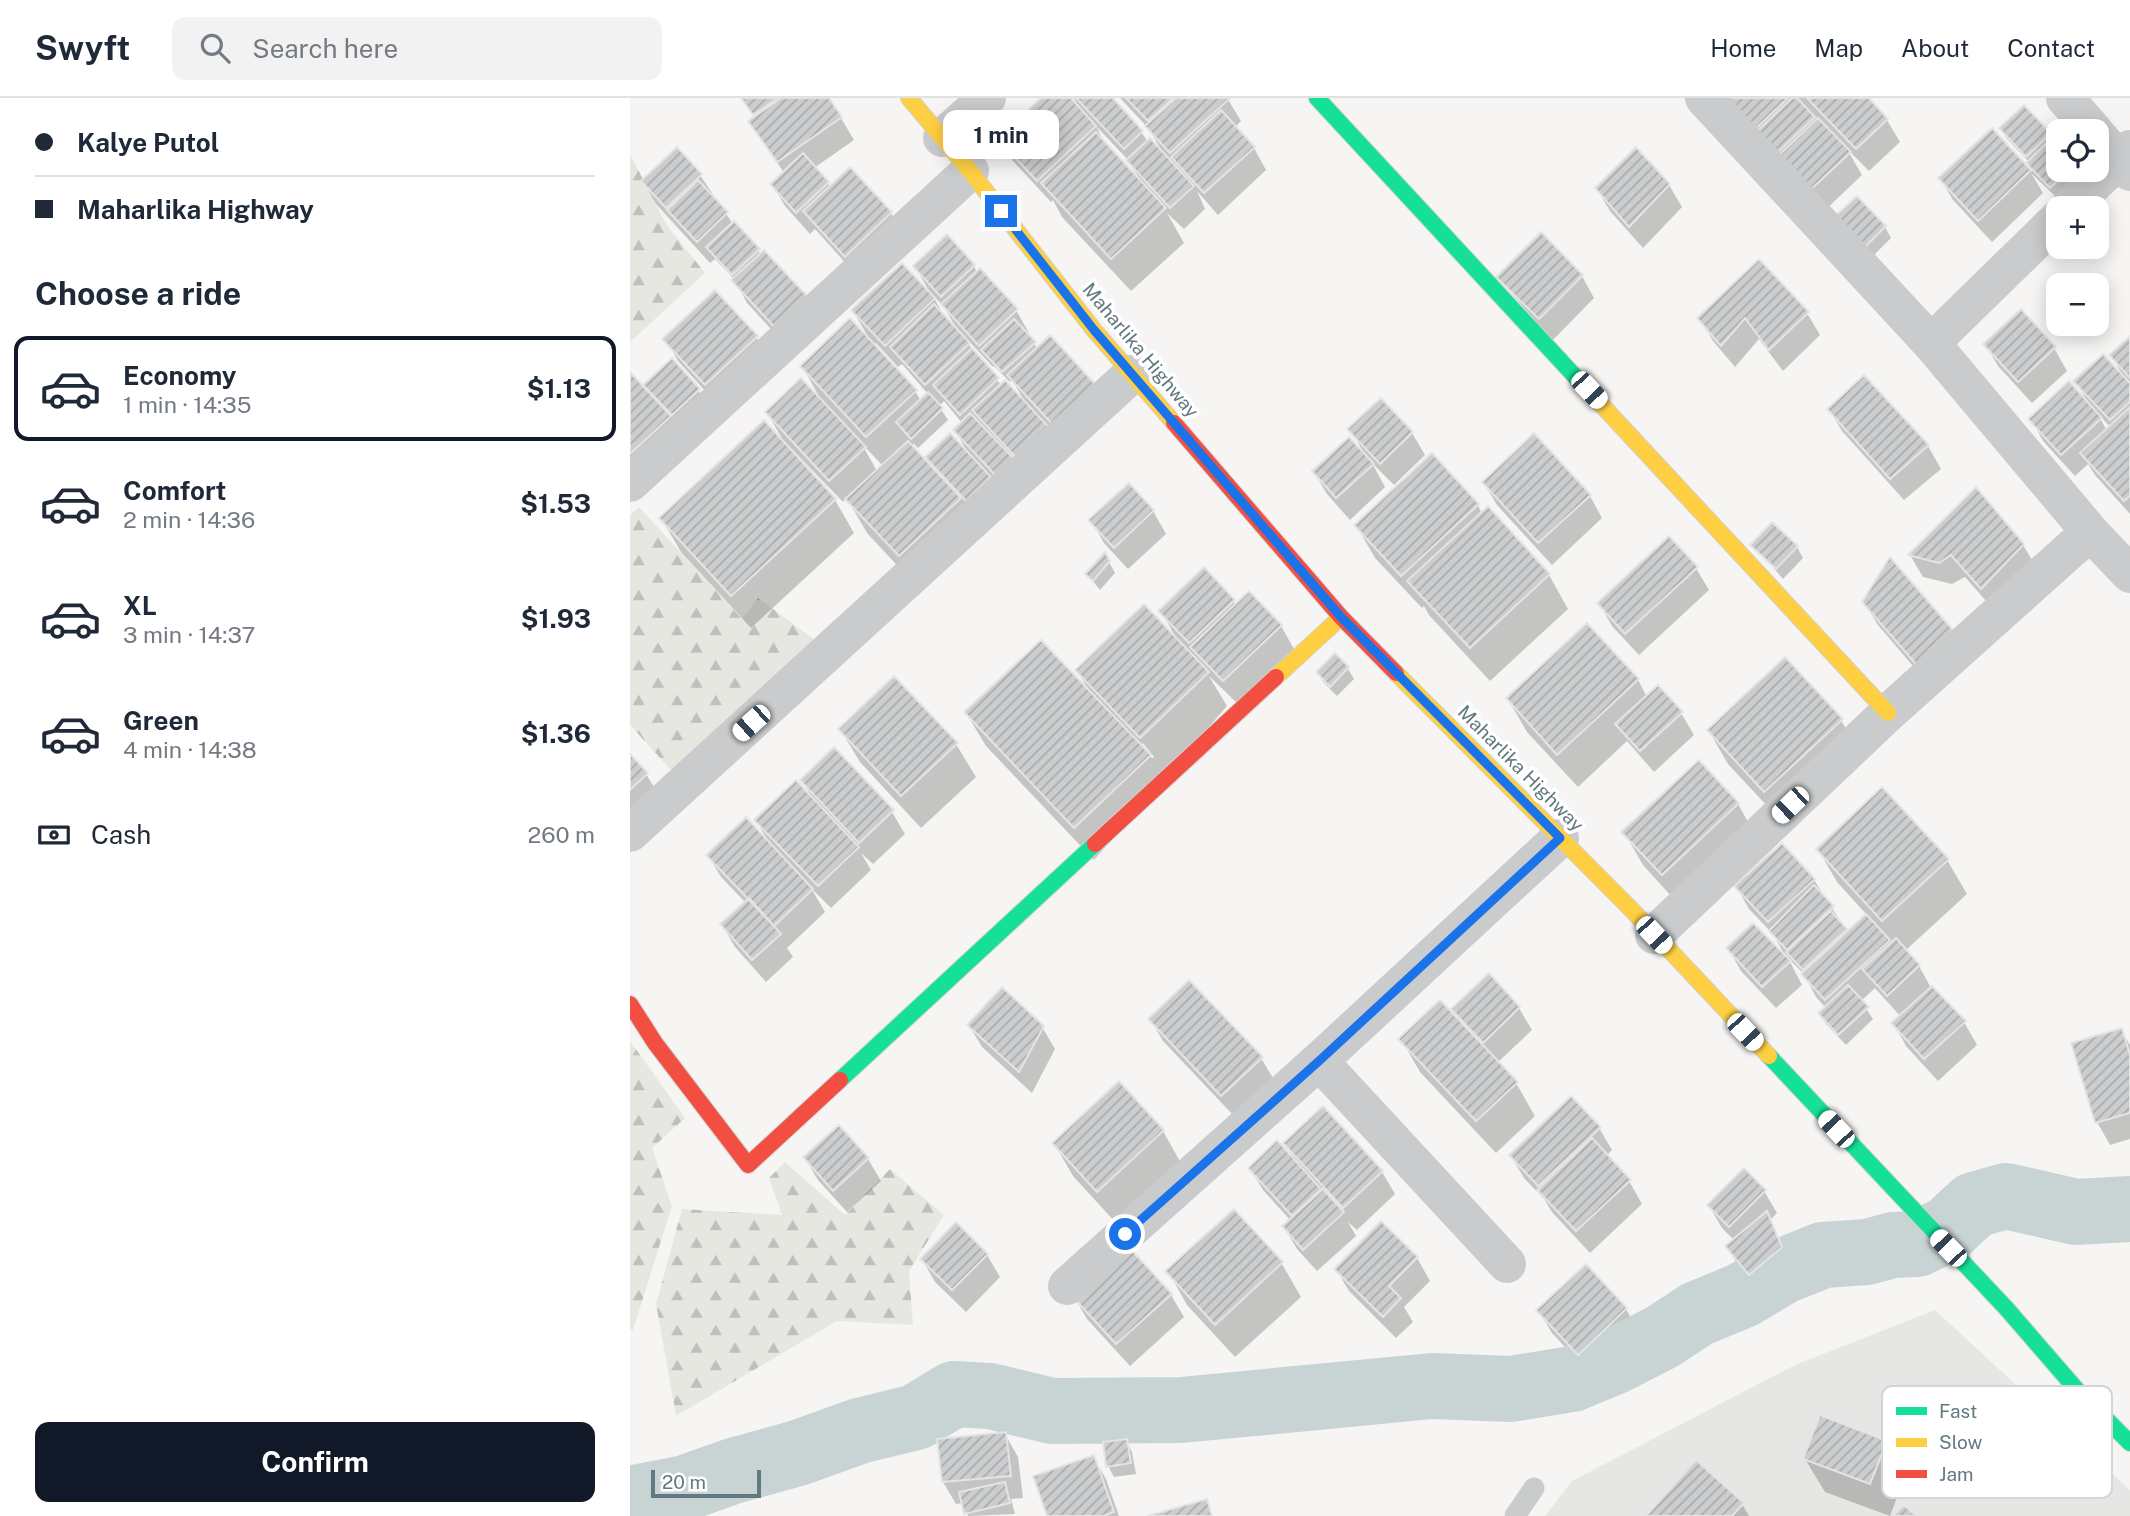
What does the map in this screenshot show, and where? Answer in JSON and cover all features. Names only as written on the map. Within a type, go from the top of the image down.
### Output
[{"type":"main road","name":"Maharlika Highway","points":[[909,98],[970,171],[1094,330],[1341,617],[1654,935],[2006,1308],[2074,1386]]},
{"type":"main road","points":[[1317,98],[1888,713]]},
{"type":"main road","points":[[630,1004],[655,1042],[748,1165],[1341,617]]},
{"type":"main road","name":"Maharlika Highway","points":[[2112,1425],[2130,1443]]},
{"type":"street","points":[[942,138],[987,98]]},
{"type":"street","points":[[1704,98],[1931,343],[2091,532],[2127,565]]},
{"type":"street","points":[[2065,98],[2114,149],[2078,196]]},
{"type":"street","points":[[630,483],[970,171]]},
{"type":"street","points":[[1931,343],[2046,231]]},
{"type":"street","points":[[630,834],[1132,374]]},
{"type":"street","points":[[1654,935],[1888,713],[2091,532]]},
{"type":"street","points":[[1067,1286],[1319,1061],[1560,838]]},
{"type":"street","points":[[1319,1061],[1507,1264]]},
{"type":"lane","points":[[1515,1516],[1535,1488]]},
{"type":"shaded area","points":[[1935,1310],[2017,1386],[1882,1386],[1882,1498],[2112,1498],[2112,1473],[2130,1490],[2130,1516],[1545,1516],[1572,1481],[1795,1365]]},
{"type":"green space","points":[[630,154],[666,224],[705,273],[630,342]]},
{"type":"green space","points":[[639,507],[742,619],[758,598],[818,642],[671,770],[630,725],[630,515]]},
{"type":"green space","points":[[630,1041],[685,1118],[652,1148],[672,1206],[633,1330],[630,1329]]},
{"type":"green space","points":[[785,1162],[845,1215],[890,1169],[944,1215],[909,1271],[913,1325],[837,1321],[676,1416],[656,1304],[682,1209],[782,1215],[769,1178]]},
{"type":"building","points":[[741,98],[778,98],[753,115]]},
{"type":"building","points":[[781,98],[829,98],[842,117],[777,162],[748,121]]},
{"type":"building","points":[[1041,98],[1071,98],[1096,126],[1037,181],[997,138]]},
{"type":"building","points":[[1076,98],[1113,98],[1143,131],[1124,149]]},
{"type":"building","points":[[1126,98],[1173,98],[1148,121]]},
{"type":"building","points":[[1176,98],[1230,98],[1170,153],[1145,126]]},
{"type":"building","points":[[1722,98],[1788,98],[1753,131]]},
{"type":"building","points":[[1792,98],[1797,98],[1815,117],[1776,154],[1755,133]]},
{"type":"building","points":[[1807,98],[1869,98],[1888,119],[1856,149]]},
{"type":"building","points":[[2024,105],[2046,128],[2046,138],[2026,157],[1999,128]]},
{"type":"building","points":[[1221,110],[1255,147],[1204,193],[1171,157]]},
{"type":"building","points":[[1818,118],[1851,152],[1807,193],[1775,159]]},
{"type":"building","points":[[1992,128],[2031,170],[1978,221],[1938,178]]},
{"type":"building","points":[[1096,132],[1166,208],[1111,259],[1041,183]]},
{"type":"building","points":[[1150,138],[1194,186],[1170,208],[1126,160]]},
{"type":"building","points":[[2046,144],[2046,182],[2056,182],[2050,188],[2026,163]]},
{"type":"building","points":[[677,147],[702,174],[666,208],[641,181]]},
{"type":"building","points":[[1636,147],[1670,184],[1629,227],[1595,188]]},
{"type":"building","points":[[803,153],[829,182],[796,213],[770,184]]},
{"type":"building","points":[[850,167],[892,212],[845,257],[803,211]]},
{"type":"building","points":[[698,180],[728,212],[697,242],[667,210]]},
{"type":"building","points":[[1857,196],[1886,226],[1864,248],[1834,217]]},
{"type":"building","points":[[734,221],[760,249],[732,275],[706,247]]},
{"type":"building","points":[[1541,232],[1583,275],[1539,319],[1496,277]]},
{"type":"building","points":[[947,234],[975,265],[941,297],[913,266]]},
{"type":"building","points":[[764,250],[811,300],[778,331],[731,280]]},
{"type":"building","points":[[1759,259],[1809,312],[1769,350],[1745,318],[1721,346],[1697,318]]},
{"type":"building","points":[[902,263],[935,298],[885,346],[851,310]]},
{"type":"building","points":[[980,268],[1018,309],[979,346],[941,304]]},
{"type":"building","points":[[715,290],[758,336],[705,385],[662,339]]},
{"type":"building","points":[[934,304],[970,343],[925,385],[890,347]]},
{"type":"building","points":[[2021,309],[2056,347],[2018,382],[1983,344]]},
{"type":"building","points":[[850,318],[917,390],[866,437],[800,366]]},
{"type":"building","points":[[1014,319],[1036,342],[1002,372],[981,350]]},
{"type":"building","points":[[1050,335],[1097,386],[1054,426],[1007,375]]},
{"type":"building","points":[[2130,336],[2130,378],[2109,355]]},
{"type":"building","points":[[972,348],[999,378],[960,415],[933,385]]},
{"type":"building","points":[[2103,354],[2130,383],[2130,402],[2110,420],[2073,381]]},
{"type":"building","points":[[672,358],[700,389],[672,415],[643,385]]},
{"type":"building","points":[[630,372],[671,416],[631,453],[630,452]]},
{"type":"building","points":[[1864,375],[1929,445],[1890,479],[1827,409]]},
{"type":"building","points":[[801,378],[866,447],[829,481],[765,412]]},
{"type":"building","points":[[1005,380],[1055,434],[1022,464],[972,410]]},
{"type":"building","points":[[2069,381],[2102,418],[2061,455],[2028,419]]},
{"type":"building","points":[[928,392],[943,408],[911,439],[896,422]]},
{"type":"building","points":[[1381,398],[1413,432],[1380,464],[1347,429]]},
{"type":"building","points":[[2130,407],[2130,496],[2124,501],[2080,453]]},
{"type":"building","points":[[970,413],[1017,462],[999,479],[953,430]]},
{"type":"building","points":[[764,420],[836,499],[731,596],[659,518]]},
{"type":"building","points":[[950,433],[991,477],[966,501],[925,457]]},
{"type":"building","points":[[1534,433],[1591,495],[1538,543],[1482,482]]},
{"type":"building","points":[[1349,437],[1374,464],[1336,498],[1312,471]]},
{"type":"building","points":[[908,441],[961,498],[899,556],[845,499]]},
{"type":"building","points":[[1432,453],[1479,504],[1401,576],[1354,525]]},
{"type":"building","points":[[1129,483],[1154,510],[1114,548],[1088,520]]},
{"type":"building","points":[[1976,487],[2024,544],[1981,589],[1951,555],[1939,563],[1908,555]]},
{"type":"building","points":[[1488,506],[1550,574],[1470,648],[1407,581]]},
{"type":"building","points":[[1772,522],[1798,546],[1776,569],[1750,545]]},
{"type":"building","points":[[1669,536],[1698,567],[1625,634],[1597,603]]},
{"type":"building","points":[[1105,552],[1110,561],[1093,581],[1085,574]]},
{"type":"building","points":[[1890,557],[1959,637],[1921,670],[1862,602]]},
{"type":"building","points":[[1204,567],[1235,600],[1189,643],[1158,611]]},
{"type":"building","points":[[1249,591],[1282,625],[1223,681],[1190,647]]},
{"type":"building","points":[[1144,604],[1209,672],[1140,738],[1075,670]]},
{"type":"building","points":[[1587,623],[1639,679],[1557,755],[1506,698]]},
{"type":"building","points":[[1041,640],[1151,755],[1074,828],[964,712]]},
{"type":"building","points":[[1335,653],[1349,667],[1330,687],[1316,672]]},
{"type":"building","points":[[1785,657],[1843,719],[1764,792],[1707,730]]},
{"type":"building","points":[[894,676],[958,743],[901,796],[838,729]]},
{"type":"building","points":[[1658,685],[1683,712],[1640,751],[1615,724]]},
{"type":"building","points":[[834,747],[894,810],[859,843],[800,780]]},
{"type":"building","points":[[630,754],[648,773],[630,790]]},
{"type":"building","points":[[1699,760],[1739,803],[1662,875],[1621,832]]},
{"type":"building","points":[[796,780],[859,847],[818,886],[754,820]]},
{"type":"building","points":[[1882,787],[1949,859],[1882,921],[1816,849]]},
{"type":"building","points":[[746,817],[813,889],[774,926],[706,855]]},
{"type":"building","points":[[1782,843],[1815,879],[1768,922],[1734,886]]},
{"type":"building","points":[[1814,885],[1834,906],[1787,950],[1769,931]]},
{"type":"building","points":[[749,898],[781,934],[752,960],[720,924]]},
{"type":"building","points":[[1831,911],[1847,929],[1803,970],[1786,952]]},
{"type":"building","points":[[1866,914],[1890,940],[1825,1000],[1801,974]]},
{"type":"building","points":[[1753,923],[1791,961],[1762,987],[1726,948]]},
{"type":"building","points":[[1896,938],[1920,965],[1887,996],[1862,969]]},
{"type":"building","points":[[1489,973],[1520,1007],[1483,1043],[1451,1009]]},
{"type":"building","points":[[1189,980],[1263,1057],[1221,1096],[1148,1019]]},
{"type":"building","points":[[1848,985],[1869,1007],[1838,1035],[1818,1013]]},
{"type":"building","points":[[1932,986],[1966,1021],[1924,1059],[1891,1023]]},
{"type":"building","points":[[1002,987],[1044,1026],[1019,1072],[967,1025]]},
{"type":"building","points":[[1440,1000],[1518,1082],[1476,1121],[1398,1039]]},
{"type":"building","points":[[2122,1028],[2130,1055],[2130,1113],[2095,1123],[2071,1043]]},
{"type":"building","points":[[1119,1081],[1164,1130],[1097,1192],[1052,1143]]},
{"type":"building","points":[[1571,1096],[1601,1127],[1538,1186],[1509,1155]]},
{"type":"building","points":[[1323,1106],[1383,1171],[1343,1208],[1283,1143]]},
{"type":"building","points":[[839,1125],[869,1158],[833,1191],[803,1157]]},
{"type":"building","points":[[1592,1138],[1631,1180],[1576,1231],[1537,1190]]},
{"type":"building","points":[[1277,1140],[1321,1189],[1292,1216],[1248,1168]]},
{"type":"building","points":[[1744,1168],[1766,1190],[1729,1227],[1707,1205]]},
{"type":"building","points":[[1323,1189],[1344,1212],[1303,1250],[1282,1226]]},
{"type":"building","points":[[1234,1209],[1283,1262],[1215,1325],[1165,1271]]},
{"type":"building","points":[[1767,1211],[1782,1247],[1749,1275],[1725,1246]]},
{"type":"building","points":[[1381,1221],[1418,1257],[1389,1286],[1401,1298],[1383,1317],[1334,1269]]},
{"type":"building","points":[[956,1222],[988,1254],[952,1290],[920,1259]]},
{"type":"building","points":[[1128,1246],[1172,1294],[1116,1344],[1072,1296]]},
{"type":"building","points":[[1586,1264],[1627,1308],[1578,1355],[1536,1310]]},
{"type":"building","points":[[1820,1415],[1882,1439],[1882,1454],[1870,1484],[1803,1459]]},
{"type":"building","points":[[1006,1432],[1011,1476],[942,1482],[937,1439]]},
{"type":"building","points":[[1127,1439],[1131,1463],[1106,1467],[1103,1442]]},
{"type":"building","points":[[1094,1455],[1114,1512],[1103,1516],[1047,1516],[1033,1476]]},
{"type":"building","points":[[1696,1460],[1744,1503],[1732,1516],[1646,1516]]},
{"type":"building","points":[[1005,1482],[1010,1503],[964,1514],[959,1492]]},
{"type":"building","points":[[1207,1499],[1212,1516],[1147,1516]]},
{"type":"building","points":[[1904,1505],[1916,1516],[1893,1516]]},
{"type":"waterway","points":[[630,1499],[685,1488],[859,1431],[916,1417],[954,1394],[990,1396],[1052,1411],[1181,1410],[1432,1386],[1511,1389],[1572,1379],[1662,1337],[1697,1314],[1743,1295],[1783,1271],[1823,1255],[1867,1252],[1893,1245],[1917,1244],[1948,1229],[1974,1205],[2006,1196],[2076,1212],[2130,1209]]},
{"type":"traffic: fast","points":[[1317,98],[1584,386]]},
{"type":"traffic: fast","points":[[840,1080],[1095,844]]},
{"type":"traffic: fast","points":[[1769,1056],[2006,1308],[2074,1386]]},
{"type":"traffic: fast","points":[[2112,1425],[2130,1443]]},
{"type":"traffic: slow","points":[[909,98],[970,171],[1094,330],[1174,423]]},
{"type":"traffic: slow","points":[[1584,386],[1888,713]]},
{"type":"traffic: slow","points":[[1276,677],[1341,617]]},
{"type":"traffic: slow","points":[[1396,673],[1629,907],[1769,1056]]},
{"type":"traffic: jam","points":[[1174,423],[1341,617],[1396,673]]},
{"type":"traffic: jam","points":[[1095,844],[1276,677]]},
{"type":"traffic: jam","points":[[630,1004],[655,1043],[748,1165],[840,1080]]},
{"type":"route","points":[[1001,211],[1094,330],[1341,617],[1560,838],[1319,1061],[1125,1234]]}]
